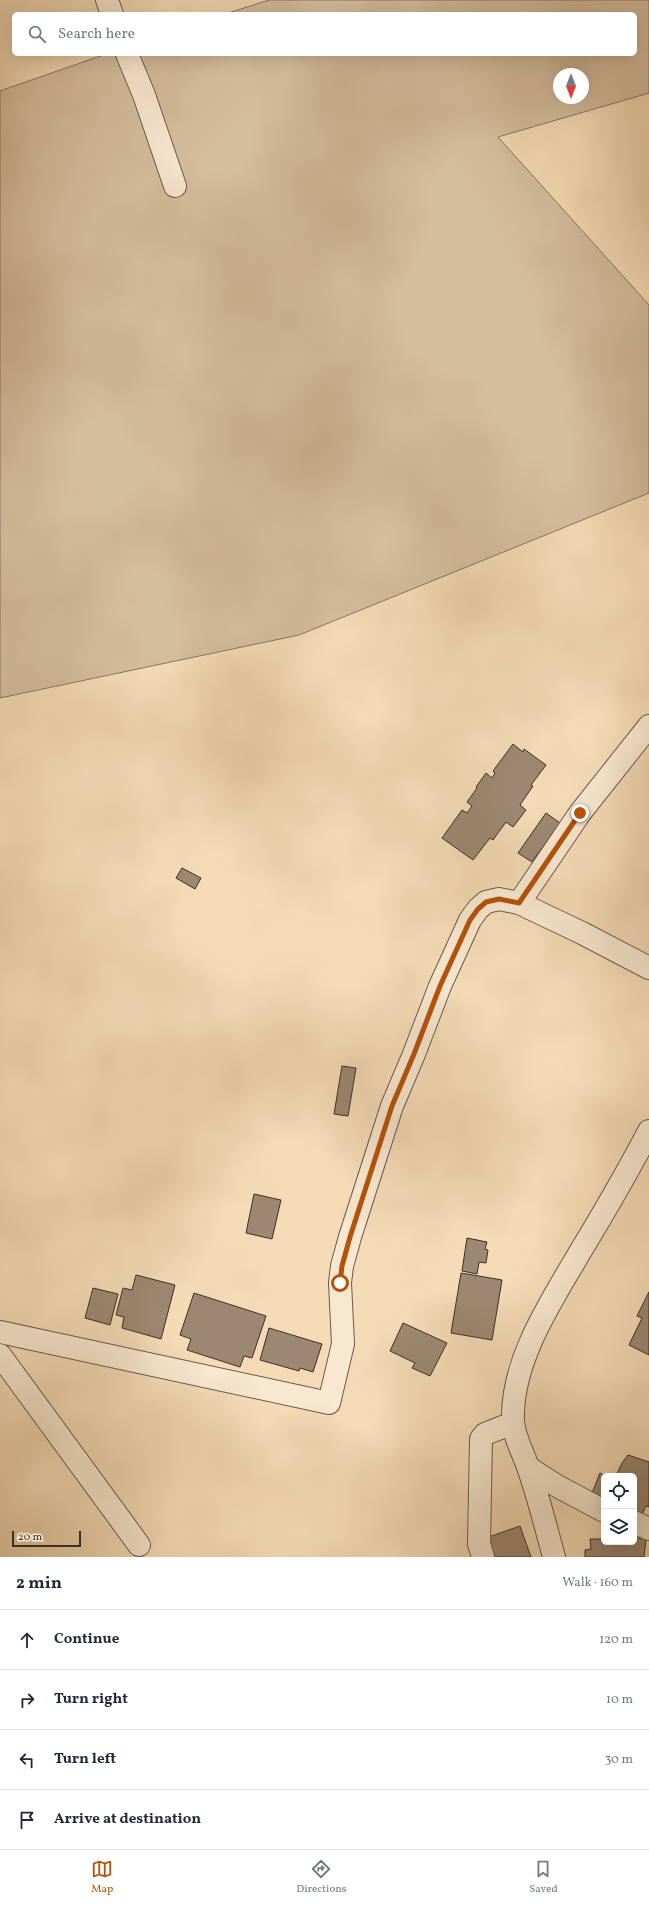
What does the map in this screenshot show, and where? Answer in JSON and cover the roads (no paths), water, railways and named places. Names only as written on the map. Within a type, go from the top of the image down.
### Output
[{"type":"street","points":[[107,0],[111,12]]},
{"type":"street","points":[[128,56],[144,95],[175,186]]},
{"type":"street","points":[[519,903],[580,813],[649,726]]},
{"type":"street","points":[[0,1332],[329,1403],[343,1344],[340,1298],[342,1266],[392,1106],[440,986],[470,920],[478,909],[486,902],[499,899],[519,903],[582,933],[649,968]]},
{"type":"street","points":[[554,1557],[529,1468],[522,1453],[513,1423],[514,1395],[523,1362],[546,1311],[628,1171],[649,1132]]},
{"type":"street","points":[[0,1355],[139,1544]]},
{"type":"street","points":[[483,1557],[479,1544],[481,1440],[485,1434],[513,1423]]},
{"type":"street","points":[[529,1468],[557,1486],[601,1509]]},
{"type":"street","points":[[637,1523],[649,1529]]}]
